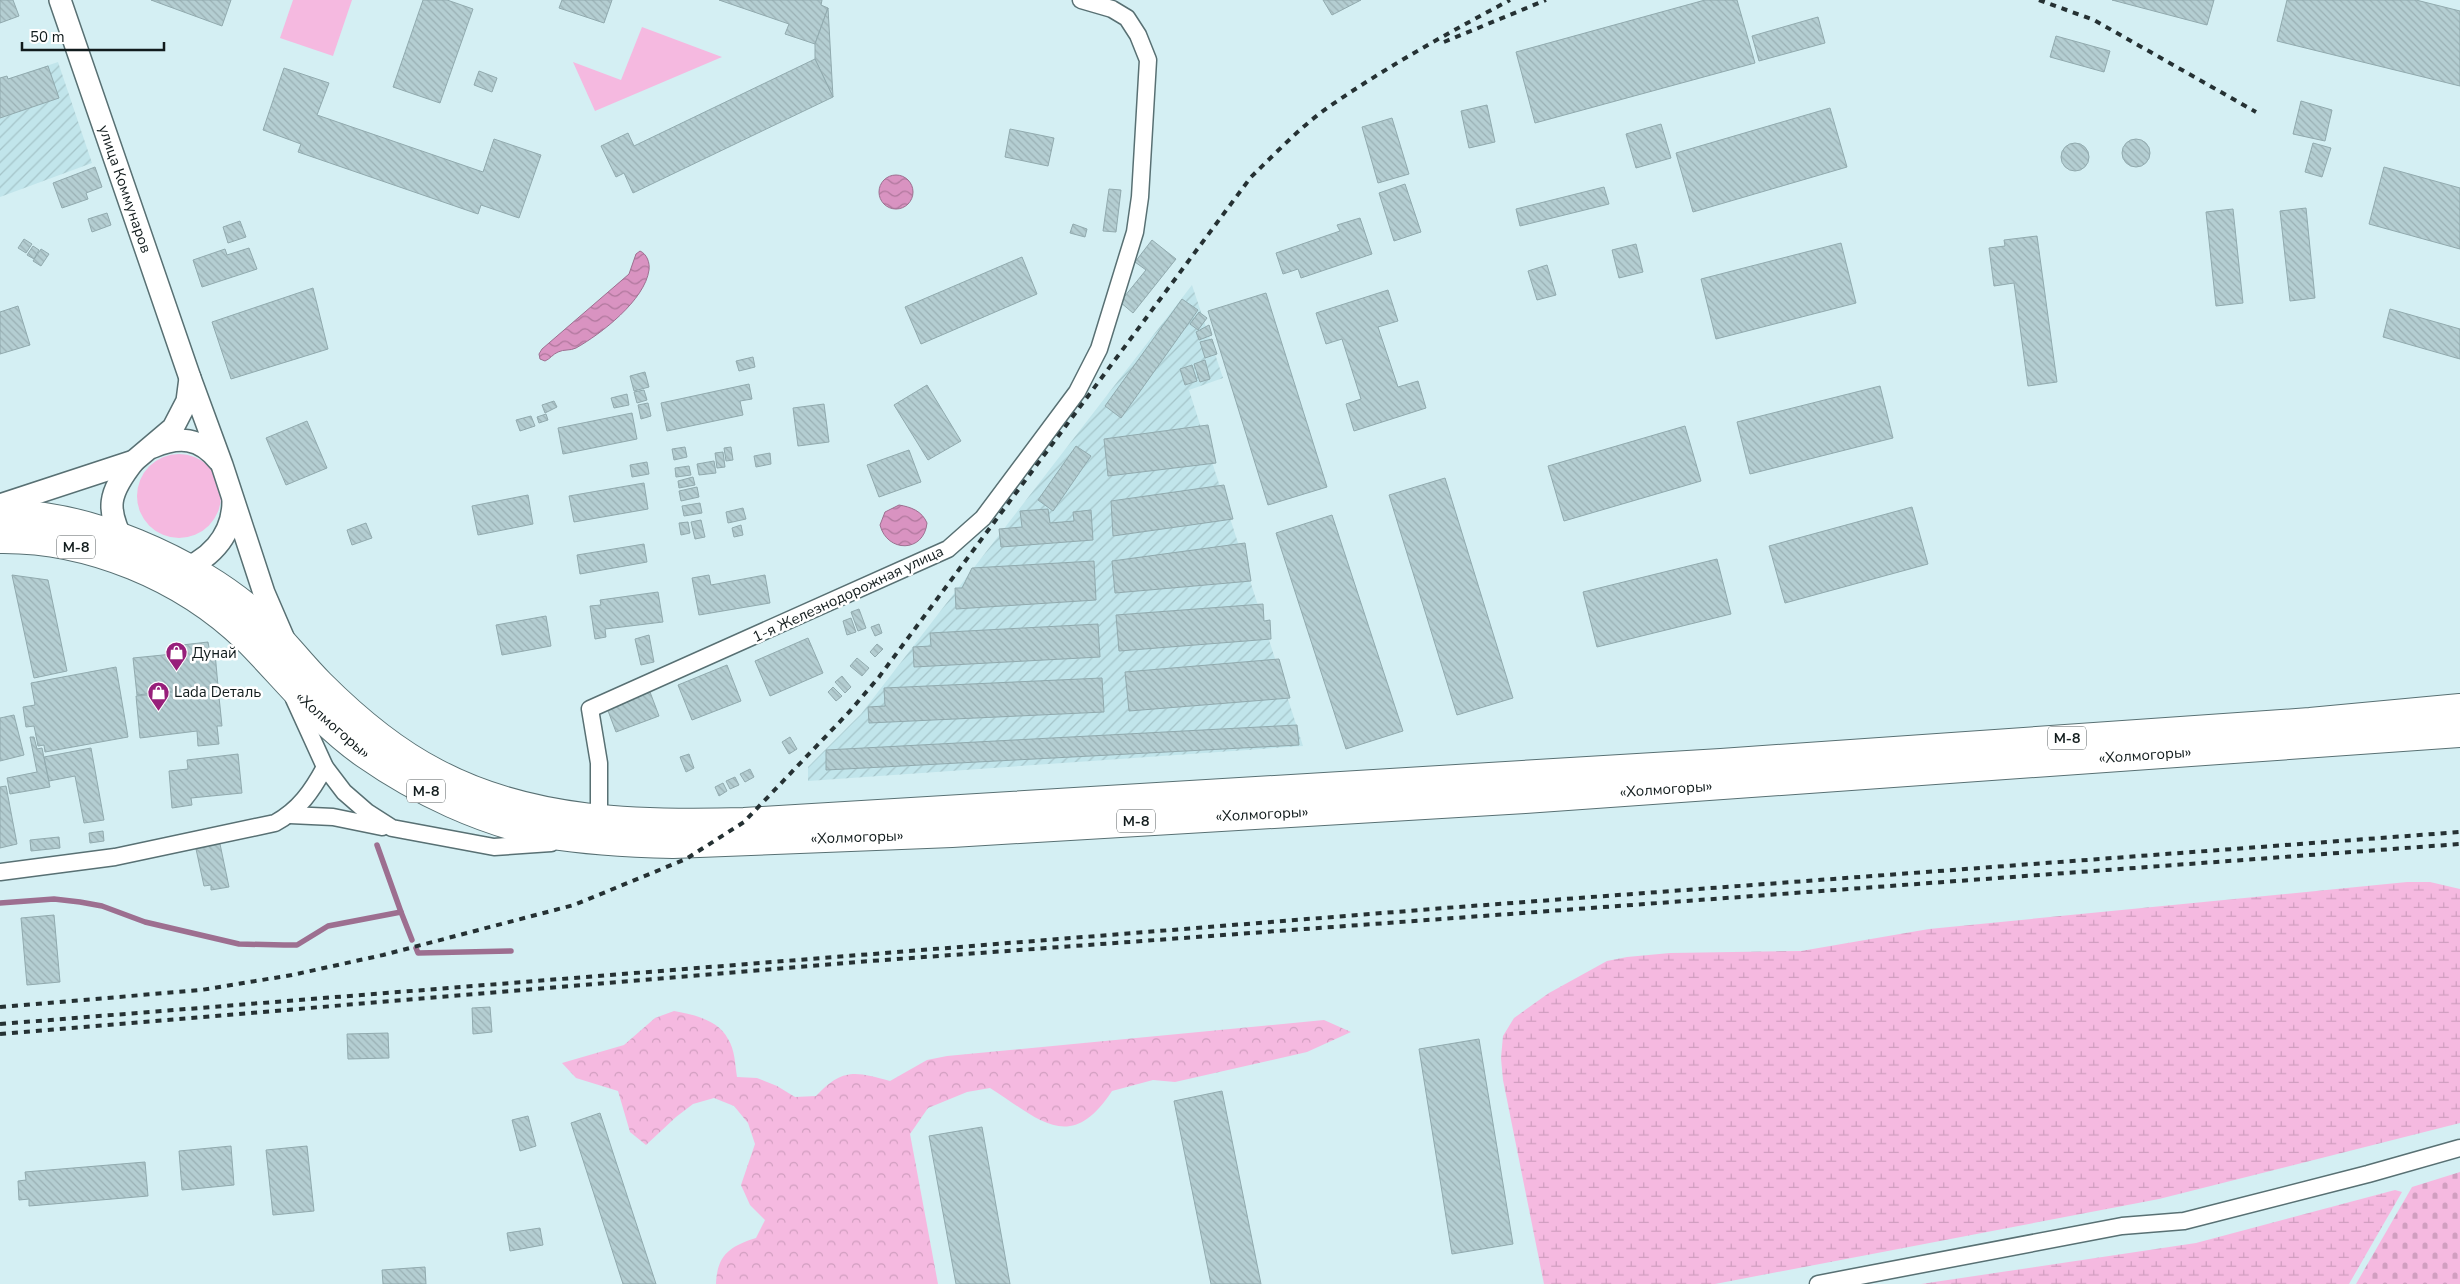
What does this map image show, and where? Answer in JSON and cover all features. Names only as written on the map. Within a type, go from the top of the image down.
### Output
[{"type":"highway","name":"М-8","points":[[0,515],[52,519],[121,537],[188,568]]},
{"type":"highway","name":"М-8","points":[[0,539],[36,540],[77,548],[148,573]]},
{"type":"highway","name":"«Холмогоры»","points":[[188,568],[227,592],[256,615],[347,710],[394,747],[434,772],[452,782],[512,803],[554,813],[598,829],[673,844],[952,833],[1534,799],[2460,733]]},
{"type":"highway","name":"«Холмогоры»","points":[[148,573],[184,591],[221,617],[247,639],[286,683],[352,745],[414,785],[459,806],[516,827],[546,834],[660,823],[744,822],[1469,779],[2310,722],[2460,708]]},
{"type":"street","name":"улица Коммунаров","points":[[60,0],[190,378],[222,465],[264,593],[290,652]]},
{"type":"street","name":"1-я Железнодорожная улица","points":[[598,829],[599,763],[590,709],[948,549],[983,518],[1077,392],[1099,349],[1135,232],[1140,197],[1148,60],[1138,35],[1127,18],[1112,9],[1081,0]]},
{"type":"street","name":"улица Коммунаров","points":[[0,505],[142,454],[173,428],[188,401],[190,378]]},
{"type":"street","points":[[222,465],[209,450],[198,443],[176,440],[142,454],[114,488],[111,500],[112,516],[134,561],[148,573],[162,574],[188,568],[201,561],[219,544],[230,524],[233,498]]},
{"type":"street","points":[[286,683],[325,767],[344,792],[366,812],[392,828]]},
{"type":"street","points":[[0,872],[115,857],[274,823],[290,814],[311,791],[325,767]]},
{"type":"street","points":[[290,814],[332,817],[494,847],[598,829]]},
{"type":"street","points":[[1818,1284],[2122,1226],[2184,1221],[2368,1174],[2460,1148]]},
{"type":"shaded area","points":[[58,62],[92,163],[0,197],[0,78],[7,76],[8,79]]},
{"type":"shaded area","points":[[1192,285],[1223,378],[1189,390],[1303,746],[808,781],[808,767],[861,714]]},
{"type":"green space","points":[[293,0],[352,0],[333,56],[280,38]]},
{"type":"green space","points":[[642,27],[722,57],[595,111],[573,62],[621,80]]},
{"type":"green space","points":[[171,454],[187,454],[203,461],[214,472],[221,488],[218,512],[209,526],[203,531],[187,538],[171,538],[155,531],[144,520],[137,504],[137,488],[144,472],[155,461]]},
{"type":"green space","points":[[2407,882],[2430,882],[2460,889],[2460,1123],[2159,1199],[1715,1284],[1544,1284],[1503,1080],[1501,1058],[1503,1036],[1514,1018],[1549,993],[1607,961],[1670,953],[1801,951],[1929,929]]},
{"type":"green space","points":[[674,1011],[704,1019],[724,1032],[732,1048],[737,1077],[757,1078],[777,1086],[795,1097],[816,1096],[834,1080],[850,1074],[867,1075],[890,1081],[927,1060],[947,1056],[1324,1020],[1351,1032],[1307,1052],[1175,1082],[1153,1080],[1112,1091],[1097,1111],[1082,1122],[1068,1126],[1054,1125],[1039,1119],[990,1088],[967,1092],[928,1108],[910,1134],[938,1284],[716,1284],[722,1259],[732,1248],[756,1238],[765,1220],[750,1205],[741,1185],[755,1144],[748,1123],[734,1106],[714,1098],[693,1104],[646,1145],[630,1132],[618,1091],[576,1078],[562,1063],[624,1045],[655,1018]]},
{"type":"green space","points":[[2460,1172],[2460,1284],[2356,1284],[2412,1187]]},
{"type":"green space","points":[[2395,1190],[2402,1192],[2349,1284],[1921,1284],[2196,1243]]},
{"type":"water","points":[[896,175],[908,180],[913,192],[908,204],[896,209],[884,204],[879,192],[884,180]]},
{"type":"water","points":[[640,251],[648,259],[649,270],[646,281],[631,304],[609,325],[576,348],[558,352],[545,361],[540,359],[539,354],[542,349],[629,274],[636,254]]},
{"type":"water","points":[[899,505],[916,510],[927,523],[924,533],[919,540],[905,546],[897,545],[890,541],[880,525],[885,512]]},
{"type":"building","points":[[0,0],[13,0],[19,16],[0,23]]},
{"type":"building","points":[[151,0],[231,0],[222,26]]},
{"type":"building","points":[[423,0],[447,0],[473,9],[440,103],[393,87]]},
{"type":"building","points":[[562,0],[612,0],[604,23],[559,8]]},
{"type":"building","points":[[719,0],[822,0],[821,5],[828,8],[815,44],[785,34],[789,24]]},
{"type":"building","points":[[1323,0],[1361,0],[1332,15]]},
{"type":"building","points":[[1705,0],[1737,0],[1755,63],[1535,123],[1516,52]]},
{"type":"building","points":[[2112,0],[2214,0],[2207,25]]},
{"type":"building","points":[[2287,0],[2416,0],[2460,11],[2460,86],[2277,41]]},
{"type":"building","points":[[828,8],[833,97],[815,59],[815,44]]},
{"type":"building","points":[[1818,17],[1825,43],[1759,61],[1752,36]]},
{"type":"building","points":[[2056,36],[2110,51],[2104,72],[2050,57]]},
{"type":"building","points":[[815,59],[833,97],[633,193],[624,173],[616,177],[601,146],[628,133],[634,146]]},
{"type":"building","points":[[48,66],[59,98],[0,118],[0,78],[7,76],[8,79]]},
{"type":"building","points":[[284,68],[329,83],[317,115],[483,172],[494,139],[541,155],[519,218],[481,205],[478,214],[298,152],[301,144],[263,130]]},
{"type":"building","points":[[479,71],[497,78],[492,92],[474,85]]},
{"type":"building","points":[[2301,101],[2332,110],[2325,141],[2293,134]]},
{"type":"building","points":[[1487,105],[1495,142],[1469,148],[1461,111]]},
{"type":"building","points":[[1830,108],[1847,167],[1693,212],[1676,153]]},
{"type":"building","points":[[1392,118],[1409,174],[1378,183],[1362,127]]},
{"type":"building","points":[[1661,124],[1671,158],[1636,168],[1626,134]]},
{"type":"building","points":[[1010,129],[1054,138],[1048,166],[1005,157]]},
{"type":"building","points":[[2136,139],[2146,143],[2150,153],[2146,163],[2136,167],[2126,163],[2122,153],[2126,143]]},
{"type":"building","points":[[2075,143],[2085,147],[2089,157],[2085,167],[2075,171],[2065,167],[2061,157],[2065,147]]},
{"type":"building","points":[[2313,143],[2331,148],[2322,177],[2305,172]]},
{"type":"building","points":[[95,167],[102,187],[86,193],[88,199],[62,208],[53,183]]},
{"type":"building","points":[[2384,167],[2460,188],[2460,249],[2369,224]]},
{"type":"building","points":[[1405,184],[1421,232],[1394,241],[1379,193]]},
{"type":"building","points":[[1604,187],[1609,204],[1520,226],[1516,209]]},
{"type":"building","points":[[1109,189],[1121,190],[1116,232],[1103,231]]},
{"type":"building","points":[[2306,208],[2315,298],[2290,301],[2280,211]]},
{"type":"building","points":[[2233,209],[2243,303],[2216,306],[2206,212]]},
{"type":"building","points":[[107,213],[111,225],[92,232],[88,219]]},
{"type":"building","points":[[1360,218],[1372,254],[1301,278],[1298,269],[1283,274],[1276,253],[1340,231],[1337,225]]},
{"type":"building","points":[[240,221],[246,237],[228,243],[223,227]]},
{"type":"building","points":[[1073,224],[1087,229],[1085,237],[1070,233]]},
{"type":"building","points":[[2037,236],[2057,382],[2028,386],[2014,283],[1994,286],[1989,248],[2005,246],[2004,240]]},
{"type":"building","points":[[24,239],[32,244],[26,253],[18,248]]},
{"type":"building","points":[[1152,240],[1176,259],[1133,313],[1120,302],[1146,270],[1135,262]]},
{"type":"building","points":[[1841,243],[1856,303],[1716,339],[1701,279]]},
{"type":"building","points":[[1636,244],[1643,272],[1619,278],[1612,250]]},
{"type":"building","points":[[33,246],[39,250],[34,259],[27,255]]},
{"type":"building","points":[[249,248],[257,269],[202,287],[193,260],[225,249],[227,255]]},
{"type":"building","points":[[41,249],[49,254],[41,266],[33,261]]},
{"type":"building","points":[[1022,257],[1037,294],[921,344],[905,307]]},
{"type":"building","points":[[1547,265],[1556,295],[1537,300],[1528,271]]},
{"type":"building","points":[[313,288],[328,349],[231,379],[212,322]]},
{"type":"building","points":[[1388,290],[1398,321],[1378,327],[1398,387],[1418,381],[1426,408],[1354,431],[1346,404],[1361,399],[1342,339],[1326,344],[1316,313]]},
{"type":"building","points":[[1266,293],[1327,487],[1268,505],[1208,311]]},
{"type":"building","points":[[1182,299],[1198,310],[1121,418],[1105,406]]},
{"type":"building","points":[[18,306],[30,345],[0,354],[0,312]]},
{"type":"building","points":[[2390,309],[2460,329],[2460,359],[2383,337]]},
{"type":"building","points":[[1199,312],[1207,318],[1198,330],[1190,324]]},
{"type":"building","points":[[1209,325],[1212,335],[1199,340],[1196,332]]},
{"type":"building","points":[[1212,339],[1217,354],[1205,358],[1200,342]]},
{"type":"building","points":[[753,357],[755,367],[739,371],[736,361]]},
{"type":"building","points":[[1205,360],[1210,379],[1200,382],[1194,364]]},
{"type":"building","points":[[1192,365],[1197,381],[1185,385],[1180,369]]},
{"type":"building","points":[[645,372],[649,387],[634,391],[630,376]]},
{"type":"building","points":[[749,384],[752,399],[740,401],[743,415],[667,431],[661,403]]},
{"type":"building","points":[[927,385],[961,441],[928,460],[894,405]]},
{"type":"building","points":[[1880,386],[1893,438],[1750,474],[1737,422]]},
{"type":"building","points":[[644,390],[647,400],[637,403],[634,392]]},
{"type":"building","points":[[627,394],[629,405],[614,408],[611,398]]},
{"type":"building","points":[[554,401],[557,407],[545,413],[542,405]]},
{"type":"building","points":[[648,403],[651,416],[641,419],[638,405]]},
{"type":"building","points":[[824,404],[829,442],[798,446],[793,408]]},
{"type":"building","points":[[632,413],[637,439],[563,454],[558,428]]},
{"type":"building","points":[[546,414],[548,420],[539,423],[537,417]]},
{"type":"building","points":[[531,416],[535,426],[520,431],[516,420]]},
{"type":"building","points":[[307,421],[327,468],[286,485],[266,438]]},
{"type":"building","points":[[1208,425],[1216,463],[1108,476],[1104,439]]},
{"type":"building","points":[[1685,426],[1701,481],[1564,521],[1548,466]]},
{"type":"building","points":[[1076,446],[1091,456],[1053,511],[1038,500]]},
{"type":"building","points":[[685,447],[687,457],[674,460],[672,449]]},
{"type":"building","points":[[731,447],[733,460],[726,461],[724,448]]},
{"type":"building","points":[[909,450],[921,482],[879,497],[867,465]]},
{"type":"building","points":[[723,452],[725,467],[717,468],[715,453]]},
{"type":"building","points":[[770,453],[771,464],[756,467],[754,456]]},
{"type":"building","points":[[714,461],[716,473],[699,475],[697,464]]},
{"type":"building","points":[[647,462],[649,474],[632,477],[630,465]]},
{"type":"building","points":[[689,466],[691,475],[676,477],[675,468]]},
{"type":"building","points":[[693,477],[695,485],[679,488],[678,481]]},
{"type":"building","points":[[1445,478],[1513,698],[1457,715],[1389,495]]},
{"type":"building","points":[[644,483],[648,509],[574,522],[569,496]]},
{"type":"building","points":[[1224,485],[1233,519],[1113,536],[1111,501]]},
{"type":"building","points":[[697,487],[699,497],[681,501],[679,491]]},
{"type":"building","points":[[528,495],[533,524],[478,535],[472,506]]},
{"type":"building","points":[[700,503],[702,513],[684,516],[682,506]]},
{"type":"building","points":[[1912,507],[1928,564],[1785,603],[1769,546]]},
{"type":"building","points":[[743,508],[746,519],[728,523],[726,512]]},
{"type":"building","points":[[1048,509],[1050,523],[1074,521],[1073,512],[1091,510],[1093,540],[1001,547],[999,529],[1022,527],[1020,511]]},
{"type":"building","points":[[1332,515],[1403,731],[1346,749],[1276,533]]},
{"type":"building","points":[[701,520],[705,537],[695,539],[691,522]]},
{"type":"building","points":[[688,522],[690,533],[681,535],[679,523]]},
{"type":"building","points":[[366,523],[372,538],[352,545],[347,530]]},
{"type":"building","points":[[741,525],[743,535],[734,537],[732,528]]},
{"type":"building","points":[[1245,543],[1251,581],[1115,593],[1112,561]]},
{"type":"building","points":[[644,544],[647,562],[580,574],[577,555]]},
{"type":"building","points":[[1717,559],[1731,614],[1597,647],[1583,592]]},
{"type":"building","points":[[1094,561],[1096,600],[956,609],[955,588],[962,588],[972,568]]},
{"type":"building","points":[[12,575],[48,580],[67,671],[34,678]]},
{"type":"building","points":[[709,575],[711,585],[765,575],[770,603],[699,615],[692,578]]},
{"type":"building","points":[[658,592],[663,622],[605,629],[606,637],[595,639],[590,606],[601,605],[600,600]]},
{"type":"building","points":[[1263,604],[1264,621],[1270,620],[1271,639],[1119,651],[1116,615]]},
{"type":"building","points":[[859,609],[866,628],[858,631],[851,612]]},
{"type":"building","points":[[546,616],[551,646],[502,655],[496,625]]},
{"type":"building","points":[[851,618],[856,632],[847,635],[843,621]]},
{"type":"building","points":[[879,624],[882,633],[875,636],[871,627]]},
{"type":"building","points":[[1098,624],[1100,657],[914,667],[913,647],[931,646],[930,633]]},
{"type":"building","points":[[649,635],[654,662],[641,665],[635,639]]},
{"type":"building","points":[[808,638],[823,673],[770,696],[755,661]]},
{"type":"building","name":"Дунай","points":[[208,642],[210,653],[215,653],[218,686],[137,695],[133,658],[183,653],[182,645]]},
{"type":"building","points":[[877,644],[883,649],[875,657],[870,652]]},
{"type":"building","points":[[857,658],[869,668],[862,676],[850,666]]},
{"type":"building","points":[[1279,659],[1290,698],[1129,711],[1125,672]]},
{"type":"building","points":[[727,665],[741,701],[692,720],[678,685]]},
{"type":"building","points":[[116,667],[128,737],[45,752],[44,745],[38,746],[34,726],[26,727],[23,707],[35,705],[31,683]]},
{"type":"building","points":[[842,676],[851,687],[845,693],[835,682]]},
{"type":"building","points":[[1102,678],[1104,712],[869,723],[868,707],[885,706],[884,688]]},
{"type":"building","points":[[218,687],[222,726],[217,726],[219,744],[198,746],[197,731],[140,738],[136,696]]},
{"type":"building","points":[[833,687],[842,696],[836,701],[828,692]]},
{"type":"building","points":[[650,692],[659,716],[616,732],[607,708]]},
{"type":"building","points":[[14,715],[24,755],[0,761],[0,718]]},
{"type":"building","points":[[1297,725],[1299,745],[826,770],[826,750]]},
{"type":"building","points":[[30,737],[34,737],[37,749],[42,748],[50,787],[10,794],[7,778],[37,772]]},
{"type":"building","points":[[790,737],[797,749],[789,754],[782,742]]},
{"type":"building","points":[[91,748],[104,820],[84,823],[75,776],[49,781],[44,757]]},
{"type":"building","points":[[238,754],[242,793],[191,798],[192,805],[172,808],[169,771],[188,769],[187,760]]},
{"type":"building","points":[[689,754],[694,768],[686,772],[680,757]]},
{"type":"building","points":[[750,769],[754,777],[745,782],[740,774]]},
{"type":"building","points":[[735,777],[739,785],[730,789],[726,781]]},
{"type":"building","points":[[723,783],[727,791],[719,796],[715,787]]},
{"type":"building","points":[[6,786],[17,844],[0,848],[0,787]]},
{"type":"building","points":[[103,831],[104,841],[90,843],[89,833]]},
{"type":"building","points":[[59,837],[60,848],[31,851],[30,840]]},
{"type":"building","points":[[220,844],[229,887],[211,890],[211,885],[204,886],[196,849]]},
{"type":"building","points":[[54,915],[60,982],[27,985],[21,918]]},
{"type":"building","points":[[490,1007],[492,1032],[473,1034],[472,1008]]},
{"type":"building","points":[[388,1033],[389,1058],[348,1059],[347,1034]]},
{"type":"building","points":[[1479,1039],[1513,1244],[1452,1254],[1419,1049]]},
{"type":"building","points":[[1222,1091],[1261,1284],[1211,1284],[1174,1101]]},
{"type":"building","points":[[600,1113],[656,1284],[623,1284],[571,1123]]},
{"type":"building","points":[[528,1116],[536,1146],[520,1151],[512,1120]]},
{"type":"building","points":[[982,1127],[1010,1284],[956,1284],[929,1136]]},
{"type":"building","points":[[231,1146],[234,1185],[182,1190],[179,1151]]},
{"type":"building","points":[[307,1146],[314,1211],[273,1215],[266,1150]]},
{"type":"building","points":[[145,1162],[148,1196],[29,1206],[29,1199],[19,1200],[18,1181],[26,1180],[25,1172]]},
{"type":"building","points":[[540,1228],[543,1245],[510,1251],[507,1233]]},
{"type":"building","points":[[425,1267],[426,1284],[383,1284],[382,1270]]},
{"type":"waterway","points":[[377,845],[401,912]]},
{"type":"waterway","points":[[0,903],[54,899],[80,902],[102,906],[145,922],[239,944],[297,945],[328,926],[401,912],[412,940]]},
{"type":"waterway","points":[[416,948],[418,953],[511,951]]},
{"type":"railway","points":[[0,1007],[201,990],[292,975],[383,955],[574,905],[686,859],[744,822],[850,711],[879,677],[1251,177],[1299,131],[1330,106],[1419,50],[1510,0]]},
{"type":"railway","points":[[1444,42],[1546,0]]},
{"type":"railway","points":[[2039,0],[2094,20],[2256,112]]},
{"type":"railway","points":[[0,1024],[1445,908],[2460,832]]},
{"type":"railway","points":[[0,1034],[857,962],[2460,844]]},
{"type":"place","name":"Дунай","points":[[176,672]]},
{"type":"place","name":"Lada Dеталь","points":[[158,711]]}]
